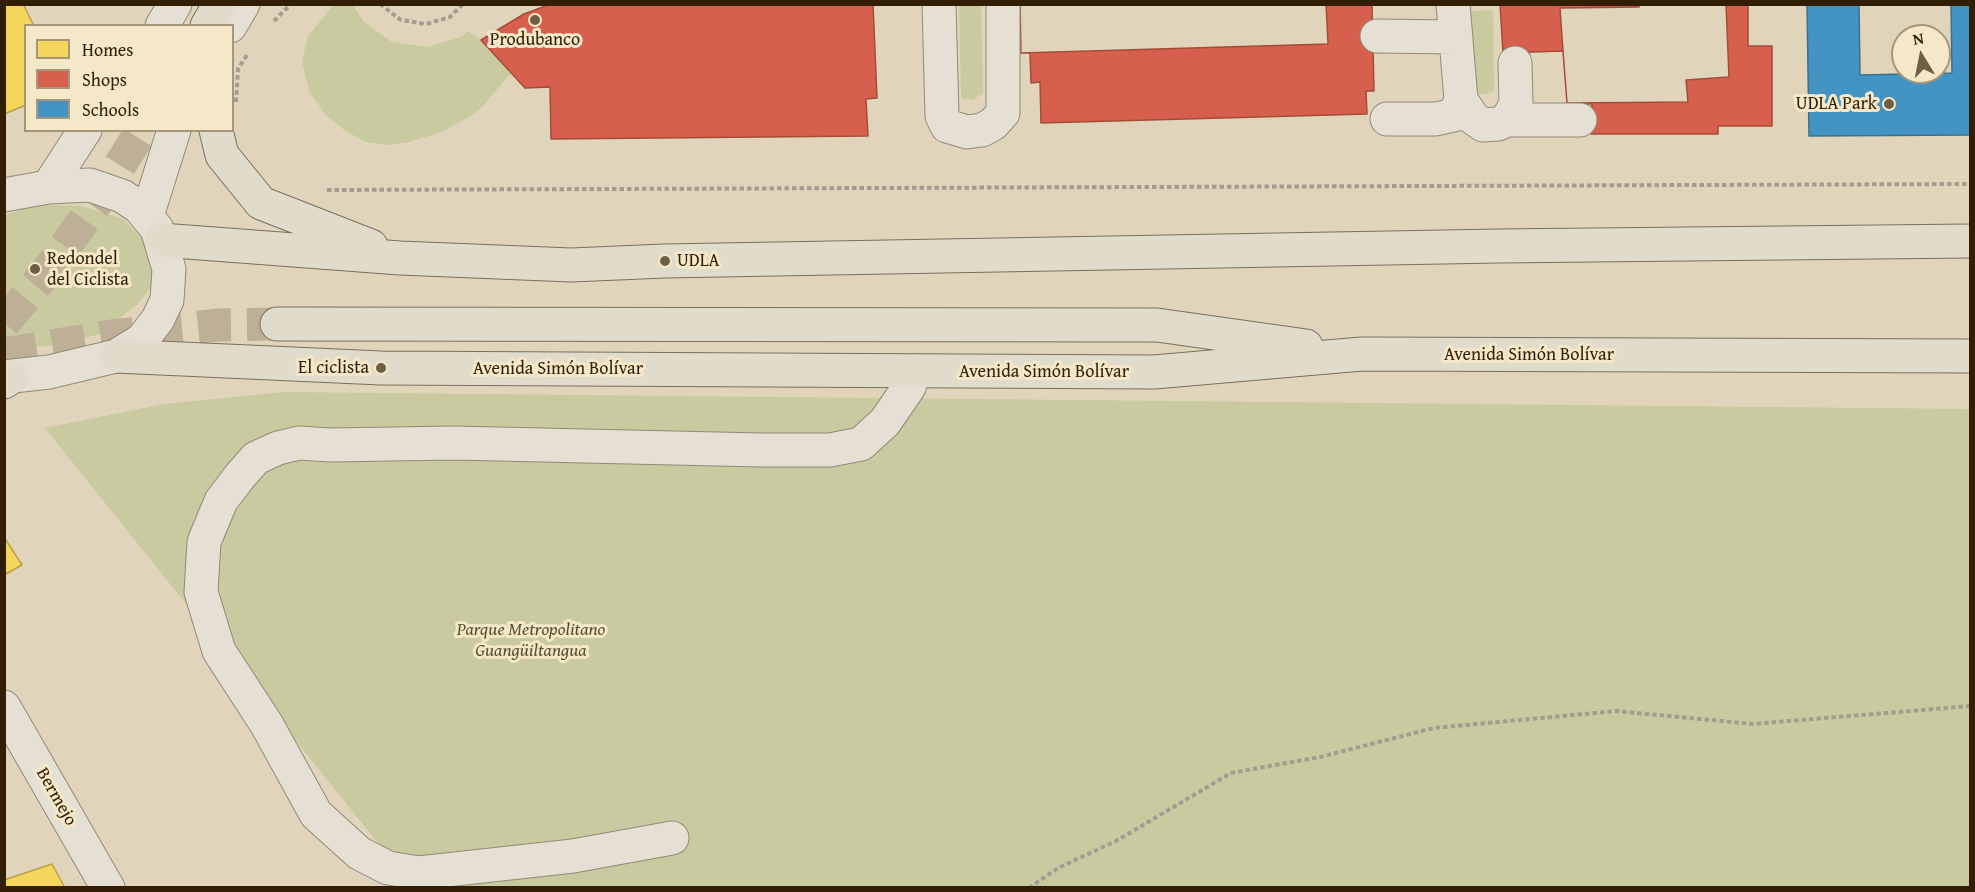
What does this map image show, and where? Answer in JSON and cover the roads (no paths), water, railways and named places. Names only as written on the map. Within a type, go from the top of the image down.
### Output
[{"type":"main road","points":[[208,24],[220,4]]},
{"type":"main road","points":[[216,132],[222,155],[261,203],[400,258]]},
{"type":"main road","points":[[154,228],[400,258],[571,265],[677,261],[1499,246],[1971,241]]},
{"type":"main road","points":[[277,324],[1157,325],[1362,354]]},
{"type":"main road","name":"Avenida Simón Bolívar","points":[[116,356],[381,368],[1154,372],[1362,354],[1971,356]]},
{"type":"street","points":[[163,24],[175,4]]},
{"type":"street","points":[[241,37],[243,4]]},
{"type":"street","points":[[939,4],[942,116],[947,126],[967,132],[982,130],[993,124],[1004,113],[1004,4]]},
{"type":"street","points":[[1453,4],[1461,100],[1473,118],[1483,125],[1498,124],[1507,120],[1580,120]]},
{"type":"street","points":[[1377,36],[1456,37]]},
{"type":"street","points":[[1507,120],[1516,104],[1515,63]]},
{"type":"street","points":[[1387,119],[1436,119],[1454,115],[1461,100]]},
{"type":"street","points":[[48,187],[84,132]]},
{"type":"street","points":[[154,228],[174,132]]},
{"type":"street","points":[[4,195],[48,187],[90,185],[122,196],[154,228],[169,268],[166,300],[158,319],[142,340],[116,356],[84,365],[7,379]]},
{"type":"street","points":[[672,838],[573,856],[419,873],[388,867],[359,853],[316,814],[267,726],[219,651],[201,592],[204,542],[221,501],[256,458],[278,448],[299,443],[330,445],[454,442],[830,450],[861,444],[885,422],[909,387],[915,371]]},
{"type":"street","name":"Bermejo","points":[[4,707],[108,888]]},
{"type":"tunnel","points":[[4,323],[49,269],[97,202],[141,132]]},
{"type":"tunnel","points":[[4,354],[111,336],[219,325],[277,324]]},
{"type":"place","name":"Produbanco","points":[[535,20]]},
{"type":"place","name":"UDLA Park","points":[[1889,104]]},
{"type":"place","name":"UDLA","points":[[665,261]]},
{"type":"place","name":"Redondel del Ciclista","points":[[35,269]]},
{"type":"place","name":"El ciclista","points":[[381,368]]},
{"type":"park label","name":"Parque Metropolitano Guangüiltangua","points":[[531,640]]}]
